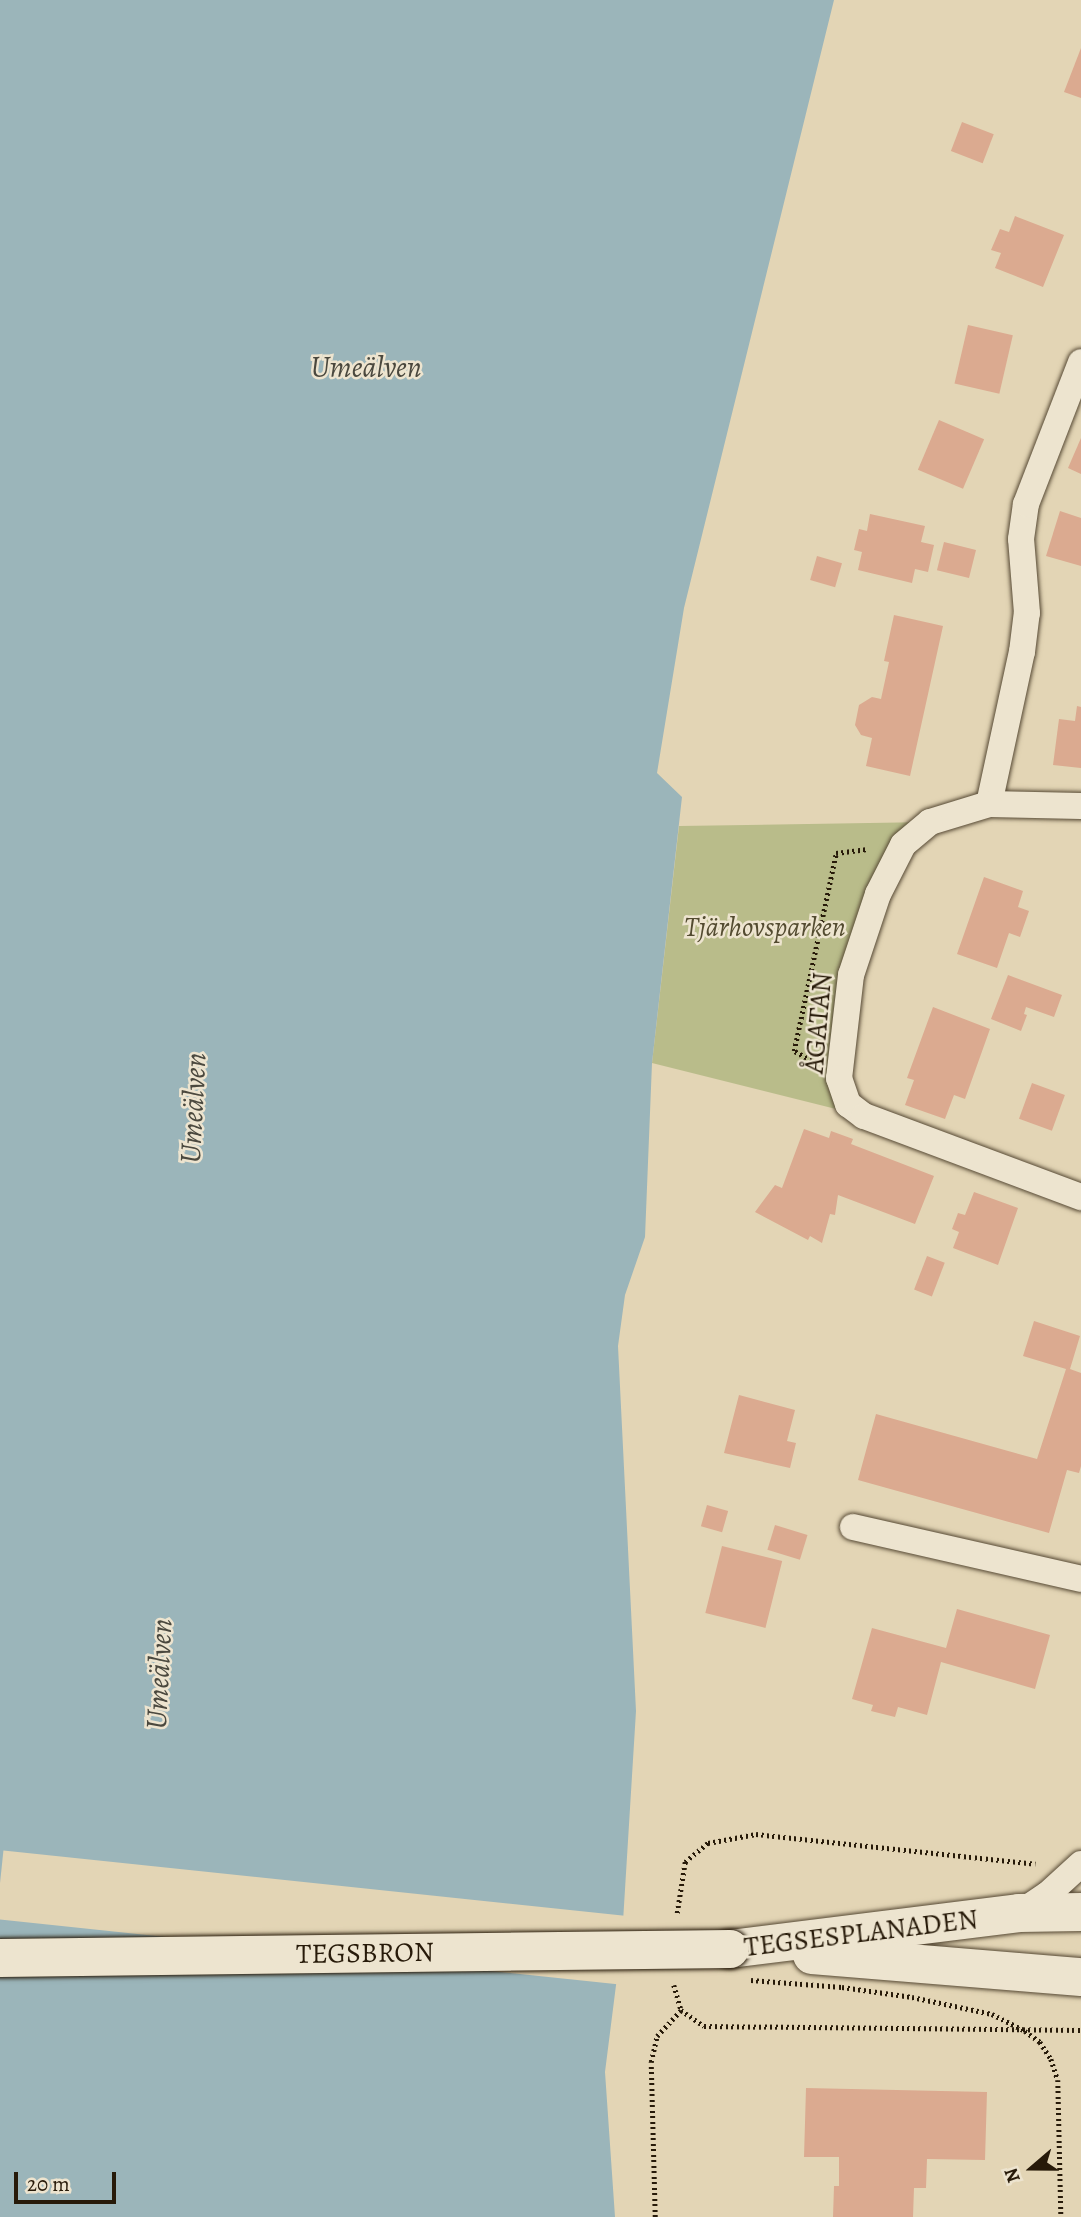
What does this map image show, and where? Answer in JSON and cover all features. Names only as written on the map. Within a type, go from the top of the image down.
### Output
[{"type":"main road","name":"TEGSESPLANADEN","points":[[730,1949],[1019,1913],[1081,1912]]},
{"type":"main road","name":"TEGSESPLANADEN","points":[[730,1949],[1081,1977]]},
{"type":"main road","name":"TEGSBRON","points":[[0,1958],[730,1949]]},
{"type":"street","points":[[989,804],[1022,652],[1027,613],[1021,539],[1026,503],[1081,362]]},
{"type":"street","name":"ÅGATAN","points":[[1081,806],[989,804],[930,822],[902,845],[878,894],[851,975],[839,1078],[848,1104],[864,1116],[1081,1197]]},
{"type":"street","points":[[853,1527],[1081,1579]]},
{"type":"street","points":[[1019,1913],[1047,1895],[1081,1864]]},
{"type":"path","points":[[677,1919],[685,1862],[708,1843],[756,1834],[1036,1864]]},
{"type":"path","points":[[673,1978],[681,2010],[705,2026],[1081,2031]]},
{"type":"path","points":[[655,2217],[651,2062],[657,2036],[681,2010]]},
{"type":"path","points":[[1024,2030],[1040,2042],[1051,2059],[1058,2080],[1061,2217]]},
{"type":"green space","name":"Tjärhovsparken","points":[[930,822],[878,894],[839,1078],[864,1116],[652,1063],[679,826]]},
{"type":"water","name":"Umeälven","points":[[0,0],[834,0],[684,608],[657,773],[682,797],[652,1063],[645,1237],[625,1295],[618,1346],[636,1711],[622,1938],[605,2072],[615,2217],[0,2217]]},
{"type":"pier","points":[[3,1850],[627,1916],[620,1985],[0,1919]]},
{"type":"building","points":[[1081,48],[1081,98],[1064,92]]},
{"type":"building","points":[[962,122],[994,134],[983,163],[951,151]]},
{"type":"building","points":[[1015,216],[1064,235],[1043,287],[995,268],[1001,253],[991,250],[1000,229],[1009,232]]},
{"type":"building","points":[[968,325],[1013,335],[999,394],[955,383]]},
{"type":"building","points":[[939,420],[984,439],[963,489],[918,470]]},
{"type":"building","points":[[1081,438],[1081,474],[1068,468]]},
{"type":"building","points":[[1060,511],[1081,518],[1081,566],[1046,556]]},
{"type":"building","points":[[870,514],[925,526],[921,542],[934,545],[928,572],[915,569],[912,583],[858,570],[862,552],[854,550],[859,529],[867,531]]},
{"type":"building","points":[[944,542],[976,550],[969,578],[937,570]]},
{"type":"building","points":[[817,556],[842,563],[835,587],[810,580]]},
{"type":"building","points":[[894,615],[943,626],[910,776],[866,766],[872,738],[861,735],[855,725],[859,705],[872,697],[881,699],[889,662],[884,661]]},
{"type":"building","points":[[1077,706],[1081,707],[1081,768],[1053,765],[1059,719],[1075,721]]},
{"type":"building","points":[[984,877],[1023,891],[1018,907],[1029,911],[1020,937],[1009,933],[997,968],[957,954]]},
{"type":"building","points":[[1008,975],[1062,995],[1054,1017],[1026,1007],[1024,1014],[1027,1015],[1021,1031],[991,1019]]},
{"type":"building","points":[[933,1007],[990,1029],[965,1099],[954,1095],[945,1119],[905,1105],[914,1080],[907,1078]]},
{"type":"building","points":[[1032,1083],[1065,1095],[1052,1131],[1019,1119]]},
{"type":"building","points":[[804,1129],[829,1138],[831,1131],[853,1139],[851,1144],[934,1176],[915,1224],[838,1195],[835,1215],[830,1214],[822,1243],[810,1236],[808,1240],[755,1212],[775,1185],[782,1188]]},
{"type":"building","points":[[974,1192],[1018,1208],[998,1265],[953,1248],[959,1232],[952,1229],[958,1213],[965,1215]]},
{"type":"building","points":[[927,1256],[945,1263],[932,1296],[914,1290]]},
{"type":"building","points":[[1034,1321],[1080,1336],[1070,1369],[1081,1373],[1081,1466],[1079,1473],[1067,1470],[1049,1533],[858,1480],[876,1414],[1037,1459],[1066,1369],[1023,1356]]},
{"type":"building","points":[[739,1395],[795,1410],[787,1441],[796,1443],[790,1468],[724,1453]]},
{"type":"building","points":[[707,1505],[728,1511],[722,1532],[701,1526]]},
{"type":"building","points":[[775,1525],[808,1535],[800,1560],[767,1550]]},
{"type":"building","points":[[722,1546],[782,1561],[765,1628],[705,1613]]},
{"type":"building","points":[[957,1609],[1050,1635],[1035,1689],[941,1662],[927,1715],[898,1707],[895,1717],[871,1711],[873,1705],[852,1699],[872,1628],[946,1648]]},
{"type":"building","points":[[806,2088],[987,2092],[985,2160],[927,2159],[926,2188],[914,2188],[913,2217],[833,2217],[834,2186],[839,2186],[839,2157],[804,2157]]}]
